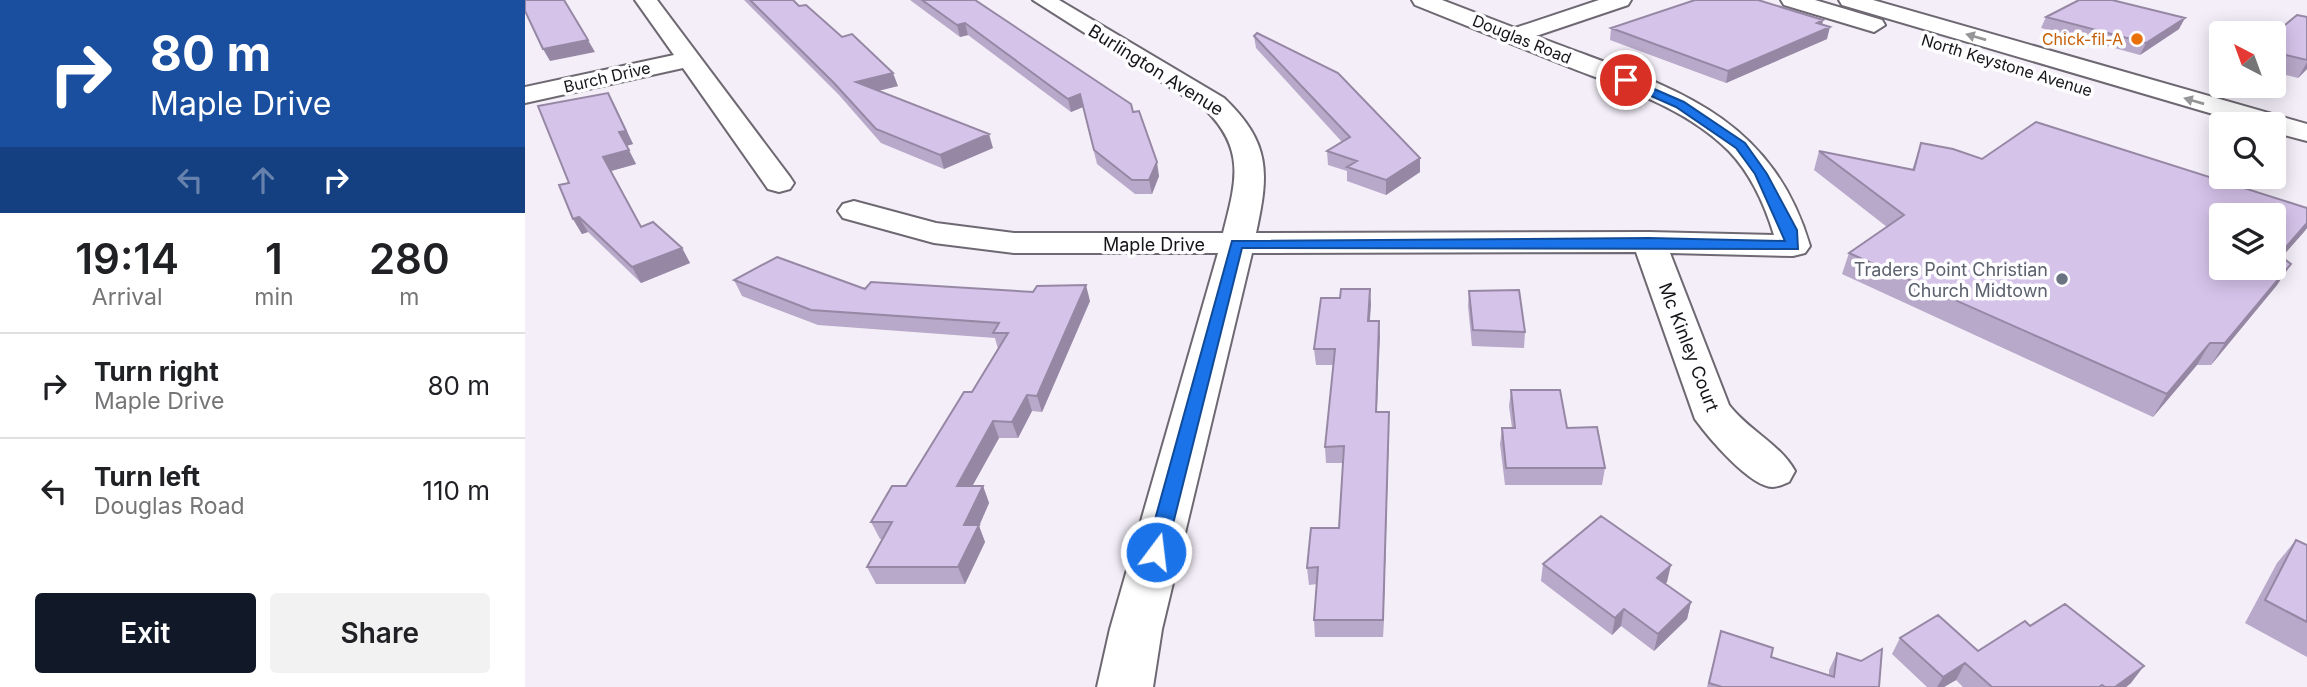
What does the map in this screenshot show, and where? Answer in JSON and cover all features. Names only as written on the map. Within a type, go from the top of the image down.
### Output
[{"type":"street","points":[[646,0],[779,183]]},
{"type":"street","name":"Burlington Avenue","points":[[1044,0],[1209,100],[1234,122],[1248,148],[1252,173],[1237,244],[1136,629],[1125,687]]},
{"type":"street","name":"Douglas Road","points":[[1423,0],[1662,96],[1719,129],[1740,146],[1761,174],[1790,230],[1793,246]]},
{"type":"street","points":[[1514,36],[1620,0]]},
{"type":"street","name":"North Keystone Avenue","points":[[1792,0],[2209,126]]},
{"type":"street","name":"North Keystone Avenue","points":[[1850,0],[2307,133]]},
{"type":"street","name":"Burch Drive","points":[[525,95],[689,58]]},
{"type":"street","points":[[2286,150],[2307,156]]},
{"type":"street","name":"Maple Drive","points":[[853,211],[916,230],[993,241],[1237,244],[1649,242],[1793,246]]},
{"type":"street","name":"Mc Kinley Court","points":[[1649,242],[1710,409],[1730,433],[1773,471]]},
{"type":"building","points":[[525,0],[564,0],[588,40],[543,49],[525,11]]},
{"type":"building","points":[[750,0],[793,0],[799,6],[806,5],[842,37],[852,34],[893,73],[856,82],[989,134],[940,155],[876,129]]},
{"type":"building","points":[[922,0],[975,0],[1131,104],[1133,112],[1139,111],[1157,162],[1149,180],[1132,180],[1094,150],[1080,94],[1068,99],[965,23],[957,25]]},
{"type":"building","points":[[1695,0],[1758,0],[1823,20],[1817,23],[1830,27],[1728,71],[1611,28]]},
{"type":"building","points":[[2079,0],[2112,0],[2185,18],[2146,43],[2046,17]]},
{"type":"building","points":[[2297,15],[2307,17],[2307,60],[2286,55],[2286,24]]},
{"type":"building","points":[[1257,33],[1338,73],[1420,158],[1386,180],[1347,167],[1357,161],[1327,151],[1350,137],[1254,36]]},
{"type":"building","points":[[608,93],[626,131],[619,132],[629,150],[603,157],[641,227],[653,222],[682,248],[632,267],[579,217],[573,219],[559,185],[569,183],[538,106]]},
{"type":"building","name":"Traders Point Christian Church Midtown","points":[[2036,122],[2209,177],[2209,189],[2247,189],[2307,208],[2307,223],[2286,247],[2286,203],[2209,203],[2209,280],[2278,280],[2225,343],[2210,343],[2167,394],[1849,253],[1904,215],[1819,151],[1914,170],[1921,143],[1953,149],[1982,159]]},
{"type":"building","points":[[777,257],[865,289],[871,282],[1033,292],[1037,286],[1086,285],[1037,396],[1027,395],[1012,422],[993,421],[957,486],[983,486],[964,525],[979,525],[958,567],[867,567],[892,522],[871,522],[892,486],[906,486],[964,392],[972,392],[1008,333],[993,333],[999,323],[811,310],[734,280]]},
{"type":"building","points":[[1341,289],[1370,289],[1368,321],[1379,321],[1376,412],[1389,412],[1383,620],[1314,620],[1318,567],[1307,568],[1311,528],[1339,528],[1344,446],[1325,447],[1335,349],[1314,349],[1321,298],[1340,298]]},
{"type":"building","points":[[1519,290],[1525,332],[1473,330],[1469,291]]},
{"type":"building","points":[[1511,390],[1560,390],[1567,428],[1597,427],[1605,468],[1506,468],[1502,428],[1515,428]]},
{"type":"building","points":[[1601,516],[1671,565],[1657,578],[1691,602],[1658,634],[1624,609],[1615,618],[1543,564]]},
{"type":"building","points":[[2296,540],[2307,545],[2307,622],[2265,600]]},
{"type":"building","points":[[2065,604],[2144,666],[2115,687],[1992,687],[1965,663],[1943,677],[1900,638],[1938,615],[1978,651],[2025,621],[2030,626]]},
{"type":"building","points":[[1721,631],[1773,648],[1771,657],[1834,677],[1837,653],[1861,661],[1882,649],[1879,687],[1722,687],[1709,683]]},
{"type":"place","name":"Chick-fil-A","points":[[2137,39]]},
{"type":"place","name":"Traders Point Christian Church Midtown","points":[[2062,279]]},
{"type":"route","points":[[1156,552],[1237,244],[1649,242],[1793,246],[1790,230],[1761,174],[1740,146],[1711,123],[1680,104],[1626,80]]}]
